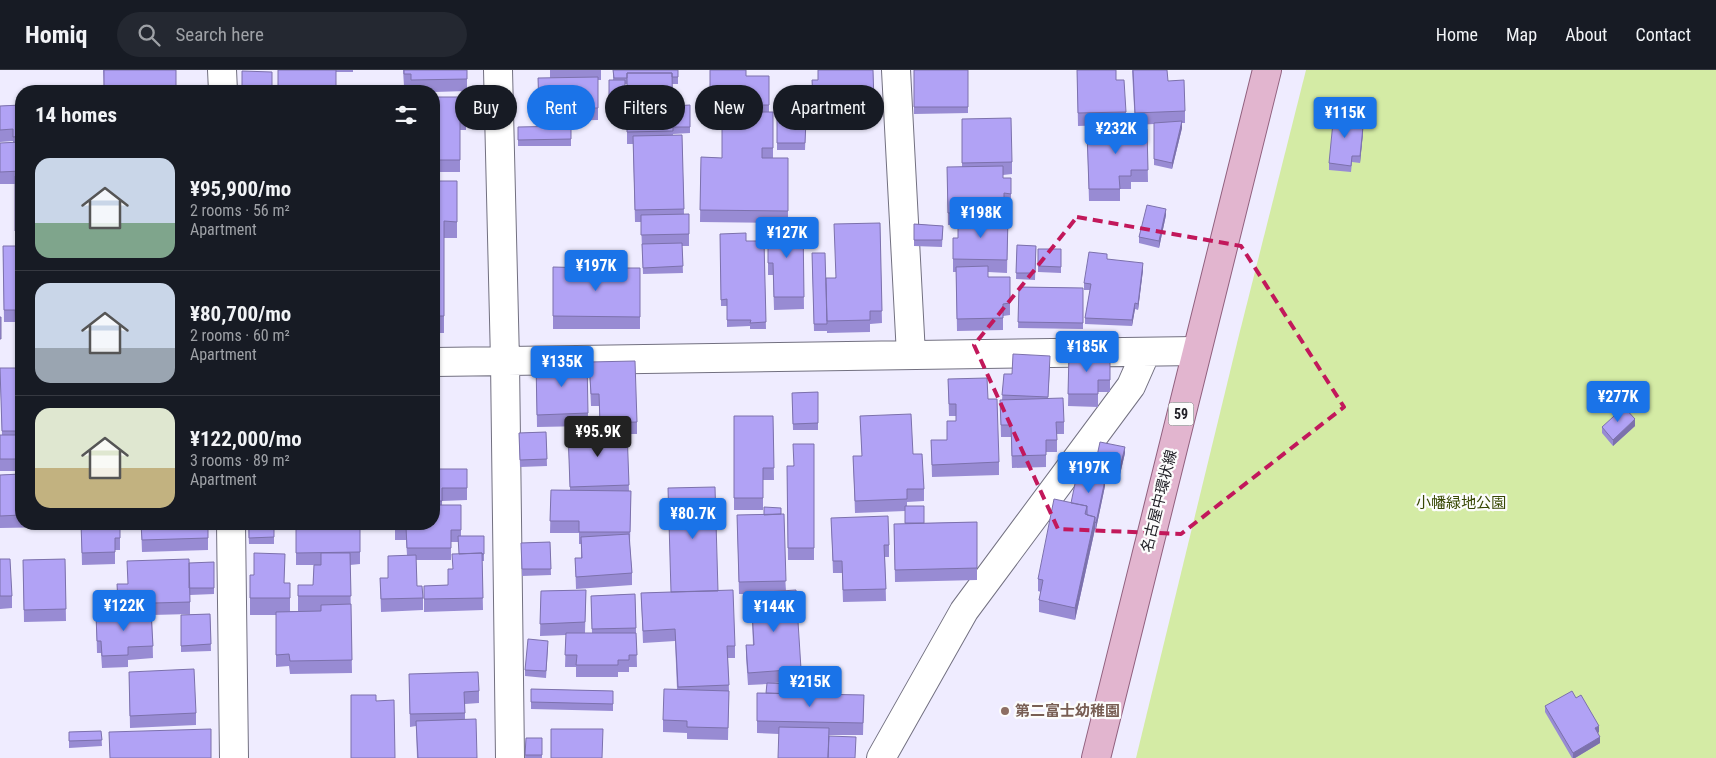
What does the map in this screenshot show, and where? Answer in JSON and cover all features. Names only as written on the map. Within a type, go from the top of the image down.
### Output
[{"type":"main road","name":"名古屋中環状線","points":[[1096,758],[1267,70]]},
{"type":"street","points":[[222,70],[223,85]]},
{"type":"street","points":[[498,70],[505,361],[510,758]]},
{"type":"street","points":[[896,70],[911,355]]},
{"type":"street","points":[[440,362],[1196,351]]},
{"type":"street","points":[[881,758],[964,611],[1131,386],[1146,352]]},
{"type":"street","points":[[231,530],[234,758]]},
{"type":"highlighted area","points":[[1077,217],[1241,246],[1344,407],[1181,534],[1058,529],[974,345]]},
{"type":"green space","name":"小幡緑地公園","points":[[1306,70],[1716,70],[1716,758],[1136,758]]},
{"type":"building","points":[[104,70],[176,70],[176,85],[104,85]]},
{"type":"building","points":[[278,70],[336,70],[336,85],[278,85]]},
{"type":"building","points":[[404,70],[467,70],[467,79],[411,80],[411,74],[404,74]]},
{"type":"building","points":[[613,70],[678,70],[678,77],[672,77],[672,73],[627,73],[627,78],[614,78]]},
{"type":"building","points":[[710,70],[746,70],[746,76],[769,76],[769,105],[763,105],[763,85],[710,85]]},
{"type":"building","points":[[818,70],[873,70],[873,85],[812,85],[812,80],[818,80]]},
{"type":"building","points":[[914,70],[968,70],[968,107],[914,107]]},
{"type":"building","points":[[1077,70],[1116,70],[1116,80],[1124,80],[1126,112],[1078,113]]},
{"type":"building","points":[[1133,70],[1167,70],[1168,81],[1184,80],[1185,111],[1135,113]]},
{"type":"building","points":[[242,71],[272,72],[272,85],[242,85]]},
{"type":"building","points":[[627,73],[672,73],[672,85],[627,85]]},
{"type":"building","points":[[598,77],[598,108],[595,108],[595,85],[538,85],[538,78]]},
{"type":"building","points":[[609,80],[625,80],[625,85],[609,85]]},
{"type":"building","points":[[440,97],[455,97],[455,130],[460,130],[460,160],[440,160]]},
{"type":"building","points":[[15,105],[15,137],[13,137],[13,129],[0,130],[0,106]]},
{"type":"building","points":[[685,105],[690,105],[690,127],[685,127]]},
{"type":"building","points":[[763,112],[773,112],[773,148],[762,148],[762,158],[788,158],[788,211],[700,210],[701,157],[722,158],[722,130],[763,130]]},
{"type":"building","points":[[1334,112],[1356,115],[1354,126],[1363,127],[1360,156],[1352,156],[1351,166],[1329,163]]},
{"type":"building","points":[[1011,118],[1012,162],[962,163],[962,119]]},
{"type":"building","points":[[1182,121],[1172,163],[1154,159],[1154,123]]},
{"type":"building","points":[[1110,122],[1133,122],[1133,129],[1147,129],[1148,170],[1131,170],[1131,176],[1119,176],[1120,189],[1089,189],[1087,132],[1110,132]]},
{"type":"building","points":[[518,127],[527,127],[527,130],[571,130],[571,139],[518,140]]},
{"type":"building","points":[[627,130],[673,130],[673,131],[627,132]]},
{"type":"building","points":[[777,130],[806,130],[805,143],[777,143]]},
{"type":"building","points":[[682,135],[684,209],[635,210],[633,136]]},
{"type":"building","points":[[15,142],[15,171],[0,172],[0,143]]},
{"type":"building","points":[[1003,166],[1003,178],[1011,178],[1011,194],[1004,193],[1004,212],[948,213],[947,167]]},
{"type":"building","points":[[440,181],[457,181],[457,222],[444,221],[444,316],[440,316]]},
{"type":"building","points":[[1147,205],[1166,209],[1159,241],[1139,237]]},
{"type":"building","points":[[689,214],[689,234],[641,235],[641,215]]},
{"type":"building","points":[[958,217],[1008,218],[1007,260],[953,259],[953,238],[958,238]]},
{"type":"building","points":[[880,223],[882,311],[870,311],[870,320],[827,321],[826,278],[836,278],[834,224]]},
{"type":"building","points":[[803,224],[804,297],[774,297],[773,263],[768,263],[768,225]]},
{"type":"building","points":[[914,224],[943,226],[942,240],[914,240]]},
{"type":"building","points":[[746,233],[746,241],[764,241],[766,322],[750,323],[751,320],[727,320],[727,299],[721,300],[720,234]]},
{"type":"building","points":[[682,243],[683,266],[643,268],[642,244]]},
{"type":"building","points":[[1017,245],[1036,246],[1035,273],[1016,273]]},
{"type":"building","points":[[3,246],[15,246],[15,310],[4,310]]},
{"type":"building","points":[[1038,249],[1061,249],[1061,267],[1038,266]]},
{"type":"building","points":[[1089,252],[1107,254],[1107,259],[1143,263],[1138,304],[1135,303],[1132,320],[1085,318],[1091,284],[1084,283]]},
{"type":"building","points":[[812,253],[825,253],[827,324],[814,324]]},
{"type":"building","points":[[988,266],[988,277],[1010,277],[1010,303],[1003,304],[1003,318],[957,319],[956,267]]},
{"type":"building","points":[[553,267],[592,268],[593,271],[611,272],[611,268],[640,268],[640,317],[553,316]]},
{"type":"building","points":[[1019,287],[1083,288],[1083,323],[1018,322]]},
{"type":"building","points":[[1,317],[1,339],[0,339]]},
{"type":"building","points":[[1013,354],[1050,356],[1048,397],[1002,395],[1004,374],[1012,374]]},
{"type":"building","points":[[1069,354],[1110,355],[1110,380],[1098,380],[1098,394],[1068,394]]},
{"type":"building","points":[[587,361],[588,413],[537,415],[536,363]]},
{"type":"building","points":[[635,361],[637,422],[600,423],[599,394],[591,394],[589,362]]},
{"type":"building","points":[[0,368],[15,368],[15,431],[2,431]]},
{"type":"building","points":[[987,378],[988,399],[997,399],[999,462],[932,465],[931,440],[947,440],[947,421],[956,421],[956,404],[949,404],[948,379]]},
{"type":"building","points":[[818,392],[818,423],[793,424],[792,393]]},
{"type":"building","points":[[1063,398],[1064,422],[1056,422],[1057,440],[1046,440],[1046,455],[1012,456],[1011,425],[1001,425],[1000,400]]},
{"type":"building","points":[[1624,407],[1635,419],[1613,440],[1602,427]]},
{"type":"building","points":[[911,414],[913,454],[922,454],[924,489],[907,489],[907,499],[855,501],[853,456],[862,456],[860,416]]},
{"type":"building","points":[[734,416],[773,416],[774,468],[763,468],[763,498],[734,498]]},
{"type":"building","points":[[627,429],[629,485],[570,487],[568,431]]},
{"type":"building","points":[[546,432],[547,459],[520,460],[519,433]]},
{"type":"building","points":[[0,435],[15,435],[15,459],[0,459]]},
{"type":"building","points":[[1100,442],[1125,447],[1118,476],[1094,470]]},
{"type":"building","points":[[793,444],[814,444],[814,548],[788,548],[787,466],[794,466]]},
{"type":"building","points":[[440,469],[467,469],[467,488],[442,488],[442,501],[440,501]]},
{"type":"building","points":[[15,474],[15,515],[0,516],[0,475]]},
{"type":"building","points":[[1077,474],[1105,480],[1096,523],[1095,517],[1087,515],[1087,506],[1071,503]]},
{"type":"building","points":[[715,487],[718,591],[671,592],[668,488]]},
{"type":"building","points":[[551,490],[631,491],[630,532],[579,532],[579,521],[550,521]]},
{"type":"building","points":[[1054,499],[1087,506],[1085,514],[1095,517],[1075,608],[1039,600],[1043,580],[1038,579]]},
{"type":"building","points":[[440,505],[461,505],[461,530],[451,530],[451,548],[407,548],[406,530],[440,530]]},
{"type":"building","points":[[905,506],[924,506],[924,523],[905,523]]},
{"type":"building","points":[[764,507],[781,508],[781,514],[764,515]]},
{"type":"building","points":[[784,514],[786,581],[739,582],[737,515]]},
{"type":"building","points":[[888,516],[889,545],[884,545],[886,589],[843,590],[842,561],[833,561],[831,518]]},
{"type":"building","points":[[977,522],[977,568],[895,570],[894,524]]},
{"type":"building","points":[[81,530],[120,530],[120,538],[115,538],[115,552],[82,553]]},
{"type":"building","points":[[141,530],[208,530],[208,538],[142,540]]},
{"type":"building","points":[[249,530],[274,530],[274,537],[249,538]]},
{"type":"building","points":[[296,530],[360,530],[360,552],[296,553]]},
{"type":"building","points":[[629,534],[632,573],[576,577],[575,558],[582,558],[581,537]]},
{"type":"building","points":[[458,536],[484,536],[484,554],[459,554]]},
{"type":"building","points":[[550,542],[551,569],[522,569],[521,543]]},
{"type":"building","points":[[254,553],[285,554],[284,583],[290,583],[290,598],[250,598],[250,575],[254,575]]},
{"type":"building","points":[[321,553],[350,553],[351,596],[298,596],[298,585],[313,585],[314,565],[321,565]]},
{"type":"building","points":[[482,553],[483,598],[424,599],[424,586],[448,585],[448,569],[453,569],[452,554]]},
{"type":"building","points":[[416,555],[417,586],[422,586],[423,598],[381,599],[380,578],[388,578],[388,556]]},
{"type":"building","points":[[0,559],[10,559],[12,596],[0,596]]},
{"type":"building","points":[[65,559],[66,609],[24,610],[23,560]]},
{"type":"building","points":[[189,559],[190,602],[118,604],[117,584],[128,584],[127,561]]},
{"type":"building","points":[[214,562],[214,588],[189,588],[189,563]]},
{"type":"building","points":[[586,590],[585,622],[540,624],[541,591]]},
{"type":"building","points":[[733,590],[735,646],[727,646],[729,685],[678,687],[675,629],[643,631],[641,593]]},
{"type":"building","points":[[796,590],[801,669],[748,673],[746,645],[754,645],[751,593]]},
{"type":"building","points":[[635,594],[636,628],[592,629],[591,596]]},
{"type":"building","points":[[351,604],[352,660],[290,661],[289,654],[276,655],[276,612],[321,611],[321,605]]},
{"type":"building","points":[[151,612],[153,646],[128,647],[128,655],[102,656],[101,641],[97,641],[96,615]]},
{"type":"building","points":[[210,614],[211,644],[181,646],[181,615]]},
{"type":"building","points":[[566,633],[636,633],[637,655],[629,655],[629,660],[618,660],[618,665],[576,665],[577,655],[565,655]]},
{"type":"building","points":[[528,639],[548,641],[546,671],[525,670]]},
{"type":"building","points":[[194,669],[196,713],[130,716],[129,672]]},
{"type":"building","points":[[478,672],[479,691],[464,692],[465,713],[410,714],[409,674]]},
{"type":"building","points":[[767,683],[794,684],[793,694],[766,693]]},
{"type":"building","points":[[531,689],[613,691],[613,704],[531,702]]},
{"type":"building","points":[[664,689],[729,691],[728,728],[687,727],[687,721],[663,720]]},
{"type":"building","points":[[1572,691],[1576,698],[1581,695],[1599,726],[1595,728],[1600,737],[1573,753],[1545,706]]},
{"type":"building","points":[[757,693],[864,695],[863,723],[757,721]]},
{"type":"building","points":[[351,695],[376,695],[376,701],[394,700],[395,758],[351,758]]},
{"type":"building","points":[[476,719],[477,758],[418,758],[416,721]]},
{"type":"building","points":[[779,727],[829,728],[828,758],[778,758]]},
{"type":"building","points":[[211,729],[211,758],[110,758],[109,732]]},
{"type":"building","points":[[551,729],[603,729],[602,758],[551,758]]},
{"type":"building","points":[[101,731],[102,740],[69,741],[69,732]]},
{"type":"building","points":[[829,736],[856,737],[855,758],[828,758]]},
{"type":"building","points":[[526,738],[542,738],[542,755],[525,755]]},
{"type":"place","name":"第二富士幼稚園","points":[[1005,711]]}]
